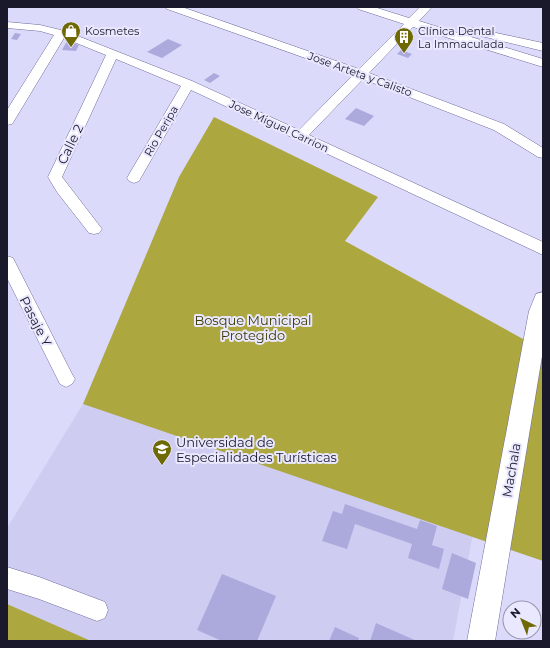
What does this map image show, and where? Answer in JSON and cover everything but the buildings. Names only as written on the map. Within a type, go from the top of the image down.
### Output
[{"type":"main road","name":"Machala","points":[[481,641],[539,311],[543,300]]},
{"type":"street","name":"Jose Arteta y Calisto","points":[[171,7],[361,74],[499,126],[543,154]]},
{"type":"street","points":[[362,7],[543,63]]},
{"type":"street","points":[[301,136],[426,7]]},
{"type":"street","name":"Jose Miguel Carrion","points":[[7,25],[40,28],[61,33],[114,53],[188,84],[543,249]]},
{"type":"street","points":[[456,37],[460,32],[469,30],[543,47]]},
{"type":"street","points":[[7,121],[61,33]]},
{"type":"street","name":"Calle 2","points":[[94,229],[62,189],[55,177],[114,53]]},
{"type":"street","name":"Rio Peripa","points":[[134,178],[188,84]]},
{"type":"street","name":"Pasaje Y","points":[[8,266],[66,379]]},
{"type":"street","points":[[7,578],[40,588],[97,610]]},
{"type":"shaded area","name":"Universidad de Especialidades Turísticas","points":[[83,404],[474,528],[453,641],[31,641],[7,631],[7,528]]},
{"type":"green space","name":"Bosque Municipal Protegido","points":[[214,117],[378,197],[345,241],[543,350],[543,561],[83,404],[179,177]]},
{"type":"green space","points":[[7,604],[91,641],[7,641]]},
{"type":"place","name":"Kosmetes","points":[[71,48]]},
{"type":"place","name":"Clínica Dental La Immaculada","points":[[404,54]]},
{"type":"place","name":"Universidad de Especialidades Turísticas","points":[[162,466]]}]
